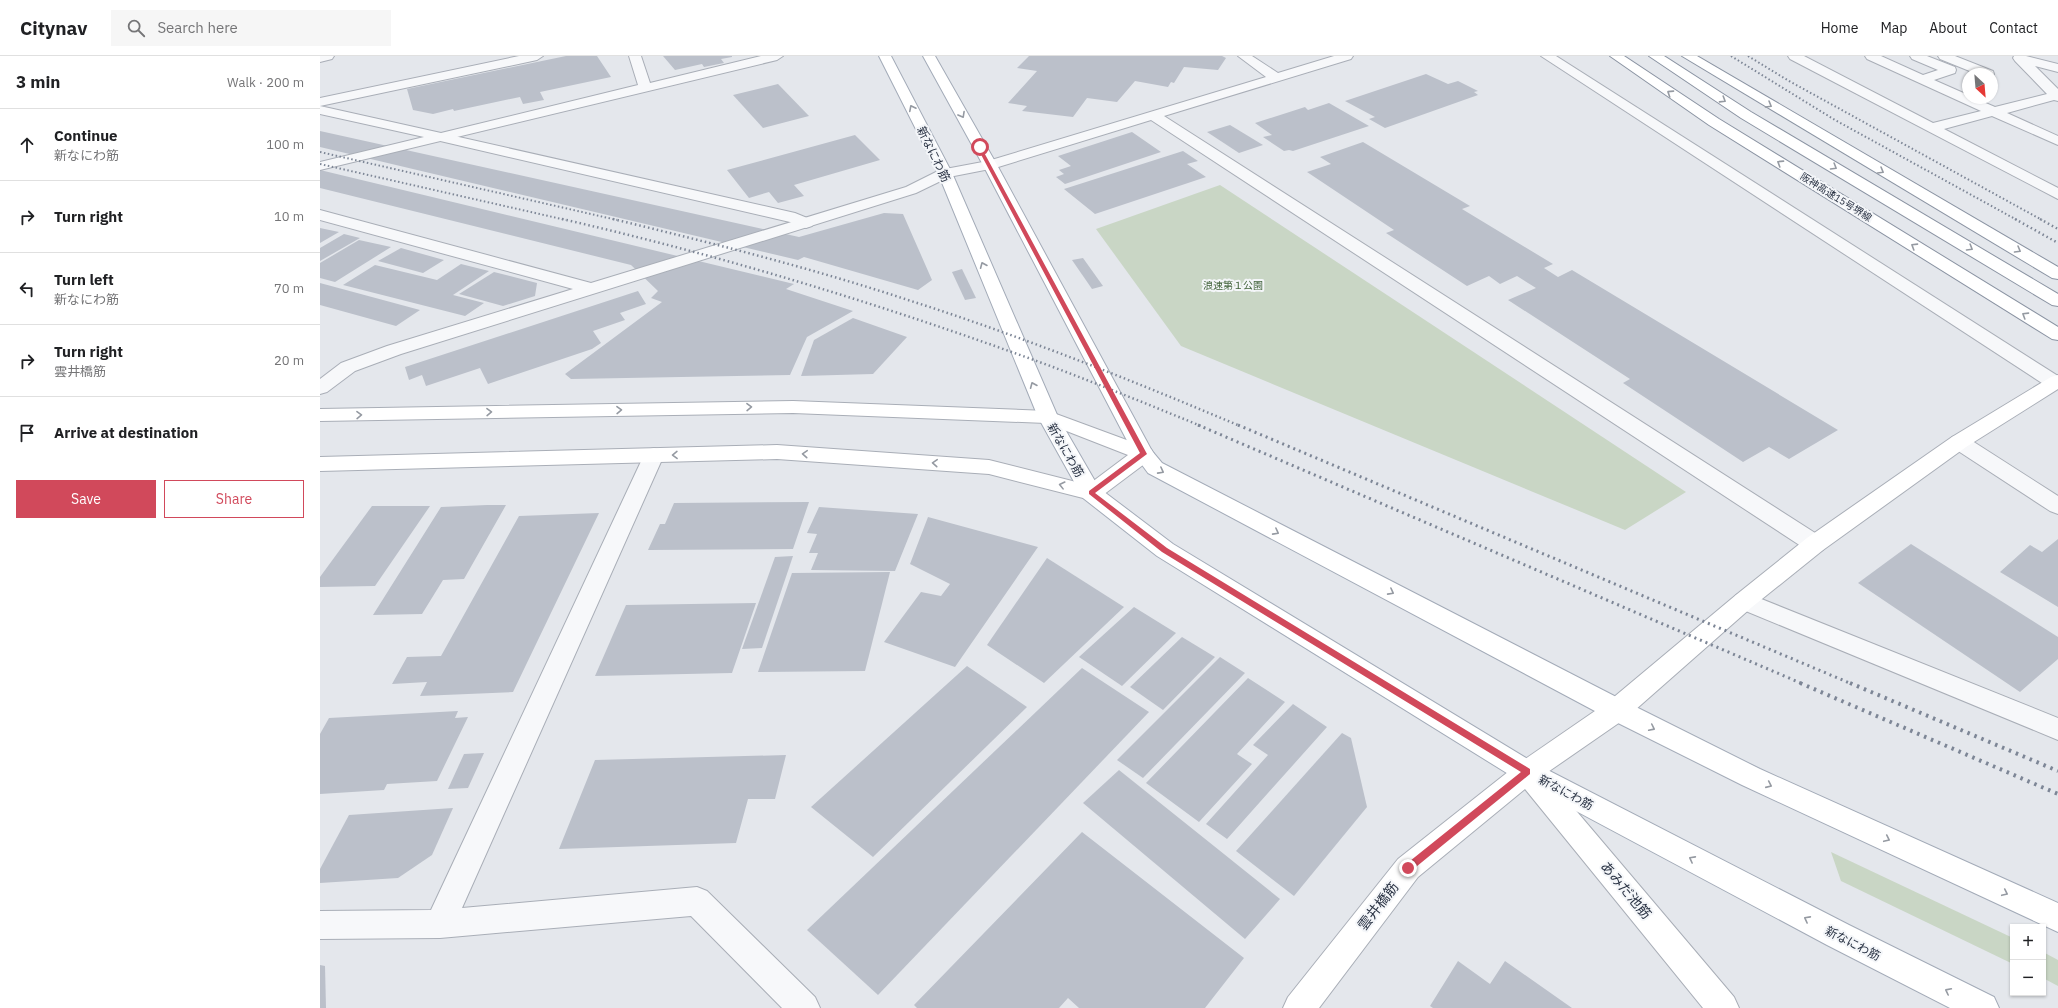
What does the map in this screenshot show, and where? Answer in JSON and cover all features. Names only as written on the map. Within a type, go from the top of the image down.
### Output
[{"type":"main road","name":"新なにわ筋","points":[[885,56],[945,173],[1048,417],[1091,493],[1165,550],[1527,772],[1838,935],[1983,1008]]},
{"type":"main road","points":[[929,56],[990,165],[1144,454],[1154,468],[1617,710],[1751,777],[2058,918]]},
{"type":"main road","name":"阪神高速15号堺線","points":[[1616,56],[1714,122],[2058,335]]},
{"type":"main road","name":"阪神高速15号堺線","points":[[1655,56],[1746,115],[2058,301]]},
{"type":"main road","points":[[1688,56],[2058,274]]},
{"type":"main road","name":"雲井橋筋","points":[[1299,1008],[1408,868],[1527,772],[1617,710],[1744,601],[1815,544],[1959,442],[2056,382]]},
{"type":"main road","points":[[320,415],[793,407],[1048,417],[1144,454]]},
{"type":"main road","points":[[320,464],[777,452],[989,466],[1091,493],[1144,454]]},
{"type":"main road","name":"あみだ池筋","points":[[1527,772],[1723,1008]]},
{"type":"street","points":[[320,58],[328,56]]},
{"type":"street","points":[[320,102],[537,56]]},
{"type":"street","points":[[635,56],[645,87]]},
{"type":"street","points":[[320,166],[776,56]]},
{"type":"street","points":[[1244,56],[1275,77]]},
{"type":"street","points":[[320,388],[348,367],[394,350],[922,186],[945,173],[990,165],[1347,56]]},
{"type":"street","points":[[1547,56],[2056,382]]},
{"type":"street","points":[[1798,58],[1823,56]]},
{"type":"street","points":[[1871,56],[2058,141]]},
{"type":"street","points":[[1916,56],[1950,70],[1922,79]]},
{"type":"street","points":[[1944,56],[1973,68]]},
{"type":"street","points":[[2016,57],[2058,68]]},
{"type":"street","points":[[2016,57],[2057,96]]},
{"type":"street","points":[[1798,58],[2058,194]]},
{"type":"street","points":[[1945,89],[1960,85]]},
{"type":"street","points":[[1932,128],[2057,96]]},
{"type":"street","points":[[320,110],[796,218],[806,223]]},
{"type":"street","points":[[1154,116],[1815,544]]},
{"type":"street","points":[[320,216],[592,289]]},
{"type":"street","points":[[1959,442],[2058,506]]},
{"type":"street","points":[[440,924],[654,455]]},
{"type":"street","points":[[1744,601],[2058,729]]},
{"type":"street","points":[[320,925],[440,924],[697,900],[804,1008]]},
{"type":"green space","name":"浪速第１公園","points":[[1220,185],[1686,492],[1625,530],[1181,346],[1096,229]]},
{"type":"green space","points":[[1831,852],[2010,937],[2010,963],[1841,881]]},
{"type":"green space","points":[[2046,954],[2058,960],[2058,986],[2046,980]]},
{"type":"building","points":[[566,56],[597,56],[611,77],[540,92],[544,100],[523,104],[520,97],[433,114],[413,110],[407,89]]},
{"type":"building","points":[[663,56],[732,57],[721,59],[724,63],[704,67],[702,64],[675,70]]},
{"type":"building","points":[[1029,56],[1222,56],[1226,58],[1218,70],[1184,67],[1174,83],[1171,82],[1168,87],[1135,81],[1117,102],[1087,98],[1073,117],[1022,111],[1027,106],[1008,103],[1037,71],[1017,68]]},
{"type":"building","points":[[1426,74],[1448,84],[1458,81],[1478,91],[1474,92],[1478,95],[1385,128],[1369,119],[1375,117],[1345,101]]},
{"type":"building","points":[[778,84],[809,116],[763,128],[733,95]]},
{"type":"building","points":[[1329,103],[1369,126],[1293,151],[1284,151],[1263,137],[1272,135],[1255,123],[1305,107],[1308,110]]},
{"type":"building","points":[[1230,125],[1263,145],[1239,153],[1207,132]]},
{"type":"building","points":[[320,131],[799,237],[884,213],[903,214],[932,280],[918,290],[804,257],[798,260],[320,147]]},
{"type":"building","points":[[1132,132],[1161,152],[1065,184],[1056,177],[1064,174],[1059,170],[1071,166],[1058,156]]},
{"type":"building","points":[[855,135],[880,160],[794,185],[804,196],[778,203],[769,192],[749,198],[727,170]]},
{"type":"building","points":[[1363,142],[1470,206],[1462,209],[1553,264],[1544,268],[1558,277],[1572,270],[1838,430],[1789,459],[1769,447],[1743,462],[1623,383],[1630,379],[1508,300],[1536,288],[1517,276],[1500,284],[1489,276],[1467,286],[1386,233],[1394,230],[1307,172],[1331,164],[1320,157]]},
{"type":"building","points":[[1183,151],[1198,161],[1187,164],[1206,177],[1095,214],[1064,189]]},
{"type":"building","points":[[320,170],[794,284],[786,289],[853,311],[807,337],[790,375],[571,379],[565,374],[662,302],[651,298],[658,291],[631,265],[320,188]]},
{"type":"building","points":[[320,228],[339,232],[320,243]]},
{"type":"building","points":[[344,234],[360,238],[320,261],[320,248]]},
{"type":"building","points":[[359,240],[391,247],[335,282],[320,278],[320,263]]},
{"type":"building","points":[[401,248],[444,260],[423,273],[378,261]]},
{"type":"building","points":[[1083,258],[1103,286],[1092,289],[1072,260]]},
{"type":"building","points":[[461,264],[489,271],[453,295],[484,303],[465,316],[343,285],[375,265],[437,280]]},
{"type":"building","points":[[962,269],[976,298],[965,300],[952,272]]},
{"type":"building","points":[[494,272],[537,283],[535,296],[503,306],[459,294]]},
{"type":"building","points":[[320,283],[420,310],[396,326],[320,305]]},
{"type":"building","points":[[638,291],[646,304],[620,313],[625,320],[593,331],[601,343],[592,349],[488,384],[480,368],[426,386],[422,375],[409,380],[405,367]]},
{"type":"building","points":[[853,318],[907,337],[873,374],[801,376],[814,340]]},
{"type":"building","points":[[809,502],[793,549],[648,550],[660,524],[665,524],[674,503]]},
{"type":"building","points":[[506,505],[464,579],[443,580],[422,614],[373,615],[441,507]]},
{"type":"building","points":[[372,506],[430,506],[375,586],[320,587],[320,577]]},
{"type":"building","points":[[819,507],[918,514],[895,571],[811,570],[818,553],[809,553],[817,534],[807,533]]},
{"type":"building","points":[[599,513],[513,692],[420,696],[427,682],[392,684],[407,657],[441,656],[519,516]]},
{"type":"building","points":[[928,517],[1038,547],[955,667],[884,642],[921,592],[941,596],[950,584],[910,564]]},
{"type":"building","points":[[2058,539],[2058,607],[2000,572],[2030,545],[2042,552]]},
{"type":"building","points":[[1911,544],[2058,637],[2058,659],[2020,692],[1858,583]]},
{"type":"building","points":[[793,556],[762,648],[742,649],[775,557]]},
{"type":"building","points":[[1047,558],[1124,607],[1044,683],[987,645]]},
{"type":"building","points":[[890,572],[865,671],[758,672],[792,573]]},
{"type":"building","points":[[756,603],[732,673],[595,676],[626,605]]},
{"type":"building","points":[[1134,607],[1176,633],[1122,686],[1079,657]]},
{"type":"building","points":[[1182,637],[1215,657],[1163,710],[1130,687]]},
{"type":"building","points":[[1220,657],[1245,673],[1143,778],[1117,760]]},
{"type":"building","points":[[967,666],[1027,707],[873,857],[811,807]]},
{"type":"building","points":[[1082,668],[1149,712],[878,995],[807,930]]},
{"type":"building","points":[[1248,678],[1285,702],[1237,754],[1252,764],[1199,822],[1146,783]]},
{"type":"building","points":[[1293,704],[1327,727],[1227,839],[1206,824],[1268,755],[1253,745]]},
{"type":"building","points":[[458,711],[455,718],[468,717],[437,781],[387,784],[384,790],[320,794],[320,734],[329,718]]},
{"type":"building","points":[[1342,733],[1351,738],[1367,807],[1294,896],[1236,851]]},
{"type":"building","points":[[484,753],[468,788],[448,789],[464,754]]},
{"type":"building","points":[[786,755],[775,799],[748,799],[736,843],[559,849],[595,760]]},
{"type":"building","points":[[1119,770],[1280,899],[1245,939],[1083,803]]},
{"type":"building","points":[[453,808],[432,855],[398,878],[320,883],[320,869],[349,815]]},
{"type":"building","points":[[1082,832],[1244,958],[1205,1008],[1079,1008],[1068,998],[1059,1008],[917,1008],[914,1005]]},
{"type":"building","points":[[1458,961],[1490,984],[1505,961],[1572,1008],[1433,1008],[1430,1006]]},
{"type":"building","points":[[320,965],[325,966],[326,1008],[320,1008]]},
{"type":"railway","points":[[1731,56],[1835,120],[2017,220]]},
{"type":"railway","points":[[1748,56],[1789,81],[2042,220]]},
{"type":"railway","points":[[320,152],[617,220]]},
{"type":"railway","points":[[320,164],[566,220]]},
{"type":"railway","points":[[562,219],[748,267],[871,304],[1053,367],[1201,426]]},
{"type":"railway","points":[[2015,219],[2058,243]]},
{"type":"railway","points":[[2040,219],[2058,229]]},
{"type":"railway","points":[[617,220],[724,247],[872,288],[992,328],[1076,359],[1240,426]]},
{"type":"railway","points":[[1198,425],[1803,684]]},
{"type":"railway","points":[[1238,425],[1852,684]]},
{"type":"railway","points":[[1800,683],[2058,794]]},
{"type":"railway","points":[[1850,683],[2058,771]]},
{"type":"route","points":[[980,147],[1144,454],[1091,493],[1165,550],[1527,772],[1408,868]]}]
